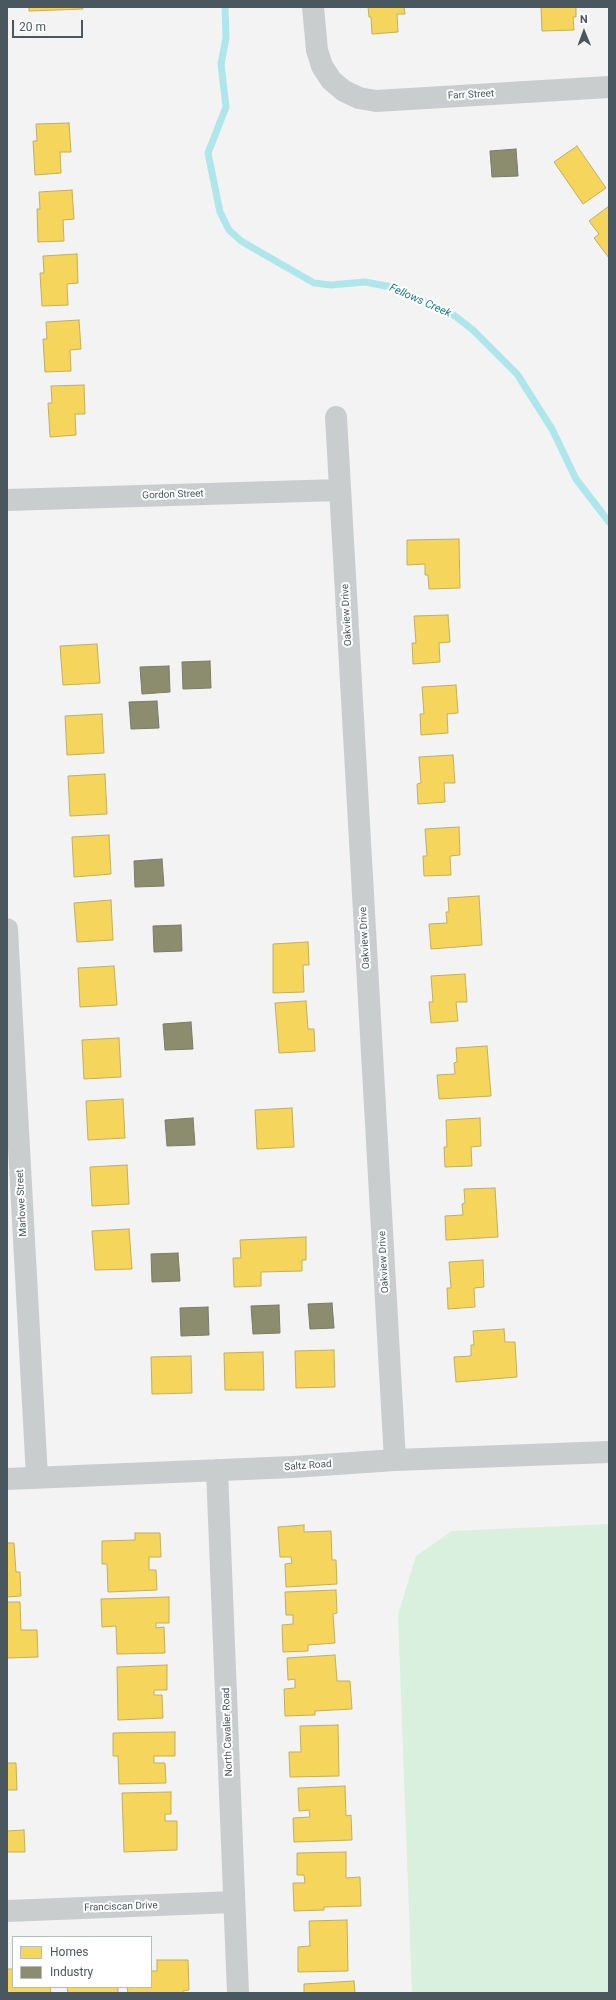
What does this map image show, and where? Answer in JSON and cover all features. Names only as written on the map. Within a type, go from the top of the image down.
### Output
[{"type":"street","name":"Farr Street","points":[[313,7],[317,50],[320,60],[331,80],[344,91],[359,98],[376,101],[609,87]]},
{"type":"street","name":"Oakview Drive","points":[[336,417],[395,1460]]},
{"type":"street","name":"Gordon Street","points":[[7,500],[340,490]]},
{"type":"street","name":"Marlowe Street","points":[[7,929],[37,1477]]},
{"type":"street","name":"Saltz Road","points":[[7,1478],[293,1467],[395,1460],[609,1452]]},
{"type":"street","name":"North Cavalier Road","points":[[218,1470],[238,1993]]},
{"type":"street","name":"Franciscan Drive","points":[[7,1911],[234,1902]]},
{"type":"green space","points":[[609,1524],[609,1993],[412,1993],[398,1615],[416,1556],[452,1531]]},
{"type":"building: Homes","points":[[29,7],[82,7],[83,9],[29,11]]},
{"type":"building: Homes","points":[[368,7],[404,7],[405,14],[397,14],[398,32],[372,34],[371,17],[369,17]]},
{"type":"building: Homes","points":[[541,7],[576,7],[576,17],[573,17],[574,30],[542,31]]},
{"type":"building: Homes","points":[[69,123],[71,152],[60,152],[61,173],[35,175],[33,141],[37,141],[36,124]]},
{"type":"building: Homes","points":[[577,146],[606,188],[583,204],[554,162]]},
{"type":"building: Homes","points":[[72,190],[74,219],[63,220],[64,241],[38,242],[37,209],[40,209],[39,192]]},
{"type":"building: Homes","points":[[609,206],[609,258],[594,238],[599,234],[589,221]]},
{"type":"building: Homes","points":[[77,254],[78,283],[67,284],[68,305],[42,306],[40,273],[44,273],[43,256]]},
{"type":"building: Homes","points":[[79,320],[81,349],[70,350],[71,371],[45,372],[43,339],[47,339],[46,322]]},
{"type":"building: Homes","points":[[84,385],[85,414],[75,414],[76,435],[50,437],[48,403],[52,403],[51,386]]},
{"type":"building: Homes","points":[[459,539],[460,588],[429,589],[428,575],[425,575],[425,564],[407,565],[407,540]]},
{"type":"building: Homes","points":[[448,615],[450,642],[439,643],[440,662],[413,664],[412,643],[416,643],[414,616]]},
{"type":"building: Homes","points":[[97,644],[100,683],[63,685],[60,646]]},
{"type":"building: Homes","points":[[456,685],[458,713],[447,714],[448,733],[421,735],[420,714],[424,714],[422,687]]},
{"type":"building: Homes","points":[[102,714],[104,753],[67,755],[65,716]]},
{"type":"building: Homes","points":[[453,755],[455,783],[444,783],[445,802],[418,804],[417,784],[421,783],[419,757]]},
{"type":"building: Homes","points":[[105,774],[107,814],[70,816],[68,776]]},
{"type":"building: Homes","points":[[459,827],[460,855],[450,856],[451,875],[424,876],[423,856],[427,856],[425,829]]},
{"type":"building: Homes","points":[[109,835],[111,874],[74,877],[72,837]]},
{"type":"building: Homes","points":[[479,896],[482,945],[431,949],[429,924],[447,923],[446,912],[449,912],[448,898]]},
{"type":"building: Homes","points":[[111,900],[113,940],[77,942],[74,903]]},
{"type":"building: Homes","points":[[308,942],[309,965],[303,965],[304,992],[273,993],[273,944]]},
{"type":"building: Homes","points":[[114,966],[117,1005],[80,1007],[78,968]]},
{"type":"building: Homes","points":[[465,974],[467,1002],[456,1002],[458,1021],[431,1023],[429,1002],[433,1002],[431,976]]},
{"type":"building: Homes","points":[[306,1001],[308,1029],[314,1029],[315,1051],[279,1053],[275,1003]]},
{"type":"building: Homes","points":[[119,1038],[121,1077],[84,1079],[82,1040]]},
{"type":"building: Homes","points":[[487,1046],[491,1096],[439,1099],[437,1075],[455,1074],[454,1063],[457,1062],[456,1048]]},
{"type":"building: Homes","points":[[123,1099],[125,1138],[88,1140],[86,1101]]},
{"type":"building: Homes","points":[[292,1108],[294,1147],[257,1149],[255,1110]]},
{"type":"building: Homes","points":[[480,1118],[481,1146],[471,1147],[472,1166],[445,1167],[444,1147],[447,1147],[446,1120]]},
{"type":"building: Homes","points":[[127,1165],[129,1204],[92,1206],[90,1167]]},
{"type":"building: Homes","points":[[495,1188],[498,1237],[446,1240],[445,1216],[463,1215],[462,1204],[465,1203],[464,1189]]},
{"type":"building: Homes","points":[[129,1229],[132,1269],[95,1270],[92,1231]]},
{"type":"building: Homes","points":[[306,1237],[306,1260],[302,1260],[302,1271],[261,1272],[261,1286],[234,1287],[233,1258],[241,1258],[240,1240]]},
{"type":"building: Homes","points":[[483,1260],[484,1287],[474,1288],[475,1307],[448,1309],[447,1288],[451,1288],[449,1262]]},
{"type":"building: Homes","points":[[504,1329],[505,1342],[515,1342],[517,1377],[456,1382],[454,1357],[471,1356],[471,1345],[474,1345],[473,1331]]},
{"type":"building: Homes","points":[[334,1350],[335,1387],[296,1388],[295,1351]]},
{"type":"building: Homes","points":[[263,1352],[264,1390],[225,1390],[224,1353]]},
{"type":"building: Homes","points":[[191,1356],[192,1393],[152,1394],[151,1357]]},
{"type":"building: Homes","points":[[304,1525],[304,1532],[331,1531],[332,1560],[336,1560],[337,1584],[286,1587],[285,1564],[292,1563],[291,1557],[280,1557],[278,1527]]},
{"type":"building: Homes","points":[[135,1533],[160,1533],[161,1557],[149,1557],[149,1570],[156,1570],[157,1590],[108,1592],[107,1564],[102,1564],[102,1541],[135,1540]]},
{"type":"building: Homes","points":[[7,1543],[14,1543],[16,1572],[20,1572],[21,1596],[7,1597]]},
{"type":"building: Homes","points":[[336,1590],[337,1613],[333,1614],[335,1643],[308,1645],[308,1651],[283,1652],[282,1625],[293,1624],[293,1615],[286,1615],[285,1592]]},
{"type":"building: Homes","points":[[169,1597],[169,1623],[156,1623],[156,1628],[164,1627],[165,1653],[117,1654],[116,1626],[102,1627],[101,1599]]},
{"type":"building: Homes","points":[[7,1602],[20,1602],[21,1630],[37,1630],[38,1657],[7,1658]]},
{"type":"building: Homes","points":[[335,1655],[337,1681],[350,1681],[352,1709],[315,1711],[315,1715],[285,1716],[284,1689],[295,1688],[295,1679],[288,1680],[287,1658]]},
{"type":"building: Homes","points":[[167,1665],[167,1690],[154,1690],[154,1695],[162,1695],[163,1718],[118,1720],[117,1667]]},
{"type":"building: Homes","points":[[338,1725],[339,1776],[290,1777],[289,1752],[301,1752],[300,1726]]},
{"type":"building: Homes","points":[[175,1732],[175,1756],[154,1756],[154,1763],[165,1763],[166,1783],[119,1784],[118,1756],[113,1756],[113,1733]]},
{"type":"building: Homes","points":[[7,1763],[16,1763],[17,1790],[7,1790]]},
{"type":"building: Homes","points":[[345,1786],[346,1816],[351,1815],[352,1840],[294,1842],[293,1818],[310,1817],[309,1810],[299,1811],[298,1788]]},
{"type":"building: Homes","points":[[171,1792],[171,1814],[165,1814],[165,1821],[177,1821],[177,1850],[124,1852],[122,1793]]},
{"type":"building: Homes","points":[[24,1830],[25,1852],[7,1852],[7,1831]]},
{"type":"building: Homes","points":[[346,1852],[346,1878],[360,1877],[361,1906],[324,1907],[324,1910],[294,1911],[293,1883],[305,1883],[304,1875],[297,1875],[297,1853]]},
{"type":"building: Homes","points":[[347,1920],[348,1971],[298,1972],[298,1947],[310,1946],[309,1921]]},
{"type":"building: Homes","points":[[157,1960],[188,1960],[189,1990],[183,1991],[183,1993],[128,1993],[127,1988],[152,1988],[152,1971],[157,1971]]},
{"type":"building: Homes","points":[[7,1969],[12,1969],[12,1988],[50,1988],[51,1993],[7,1993]]},
{"type":"building: Homes","points":[[354,1981],[355,1993],[304,1993],[304,1984]]},
{"type":"building: Homes","points":[[67,1988],[118,1988],[118,1993],[68,1993]]},
{"type":"building: Industry","points":[[516,149],[518,176],[492,177],[490,151]]},
{"type":"building: Industry","points":[[210,661],[211,688],[183,689],[182,662]]},
{"type":"building: Industry","points":[[169,666],[170,692],[142,694],[140,667]]},
{"type":"building: Industry","points":[[157,701],[159,728],[131,729],[129,702]]},
{"type":"building: Industry","points":[[162,859],[164,886],[135,887],[134,861]]},
{"type":"building: Industry","points":[[181,925],[182,951],[154,952],[153,926]]},
{"type":"building: Industry","points":[[191,1022],[193,1049],[165,1050],[163,1024]]},
{"type":"building: Industry","points":[[193,1118],[195,1145],[167,1146],[165,1120]]},
{"type":"building: Industry","points":[[178,1253],[180,1281],[152,1282],[151,1254]]},
{"type":"building: Industry","points":[[332,1303],[334,1328],[310,1329],[308,1304]]},
{"type":"building: Industry","points":[[279,1305],[280,1333],[253,1334],[251,1306]]},
{"type":"building: Industry","points":[[208,1307],[209,1335],[181,1336],[180,1308]]},
{"type":"waterway","name":"Fellows Creek","points":[[225,7],[226,38],[221,64],[226,107],[208,153],[220,212],[229,230],[241,241],[314,283],[331,285],[365,282],[392,287],[455,316],[473,330],[517,374],[552,429],[576,479],[609,522]]}]
